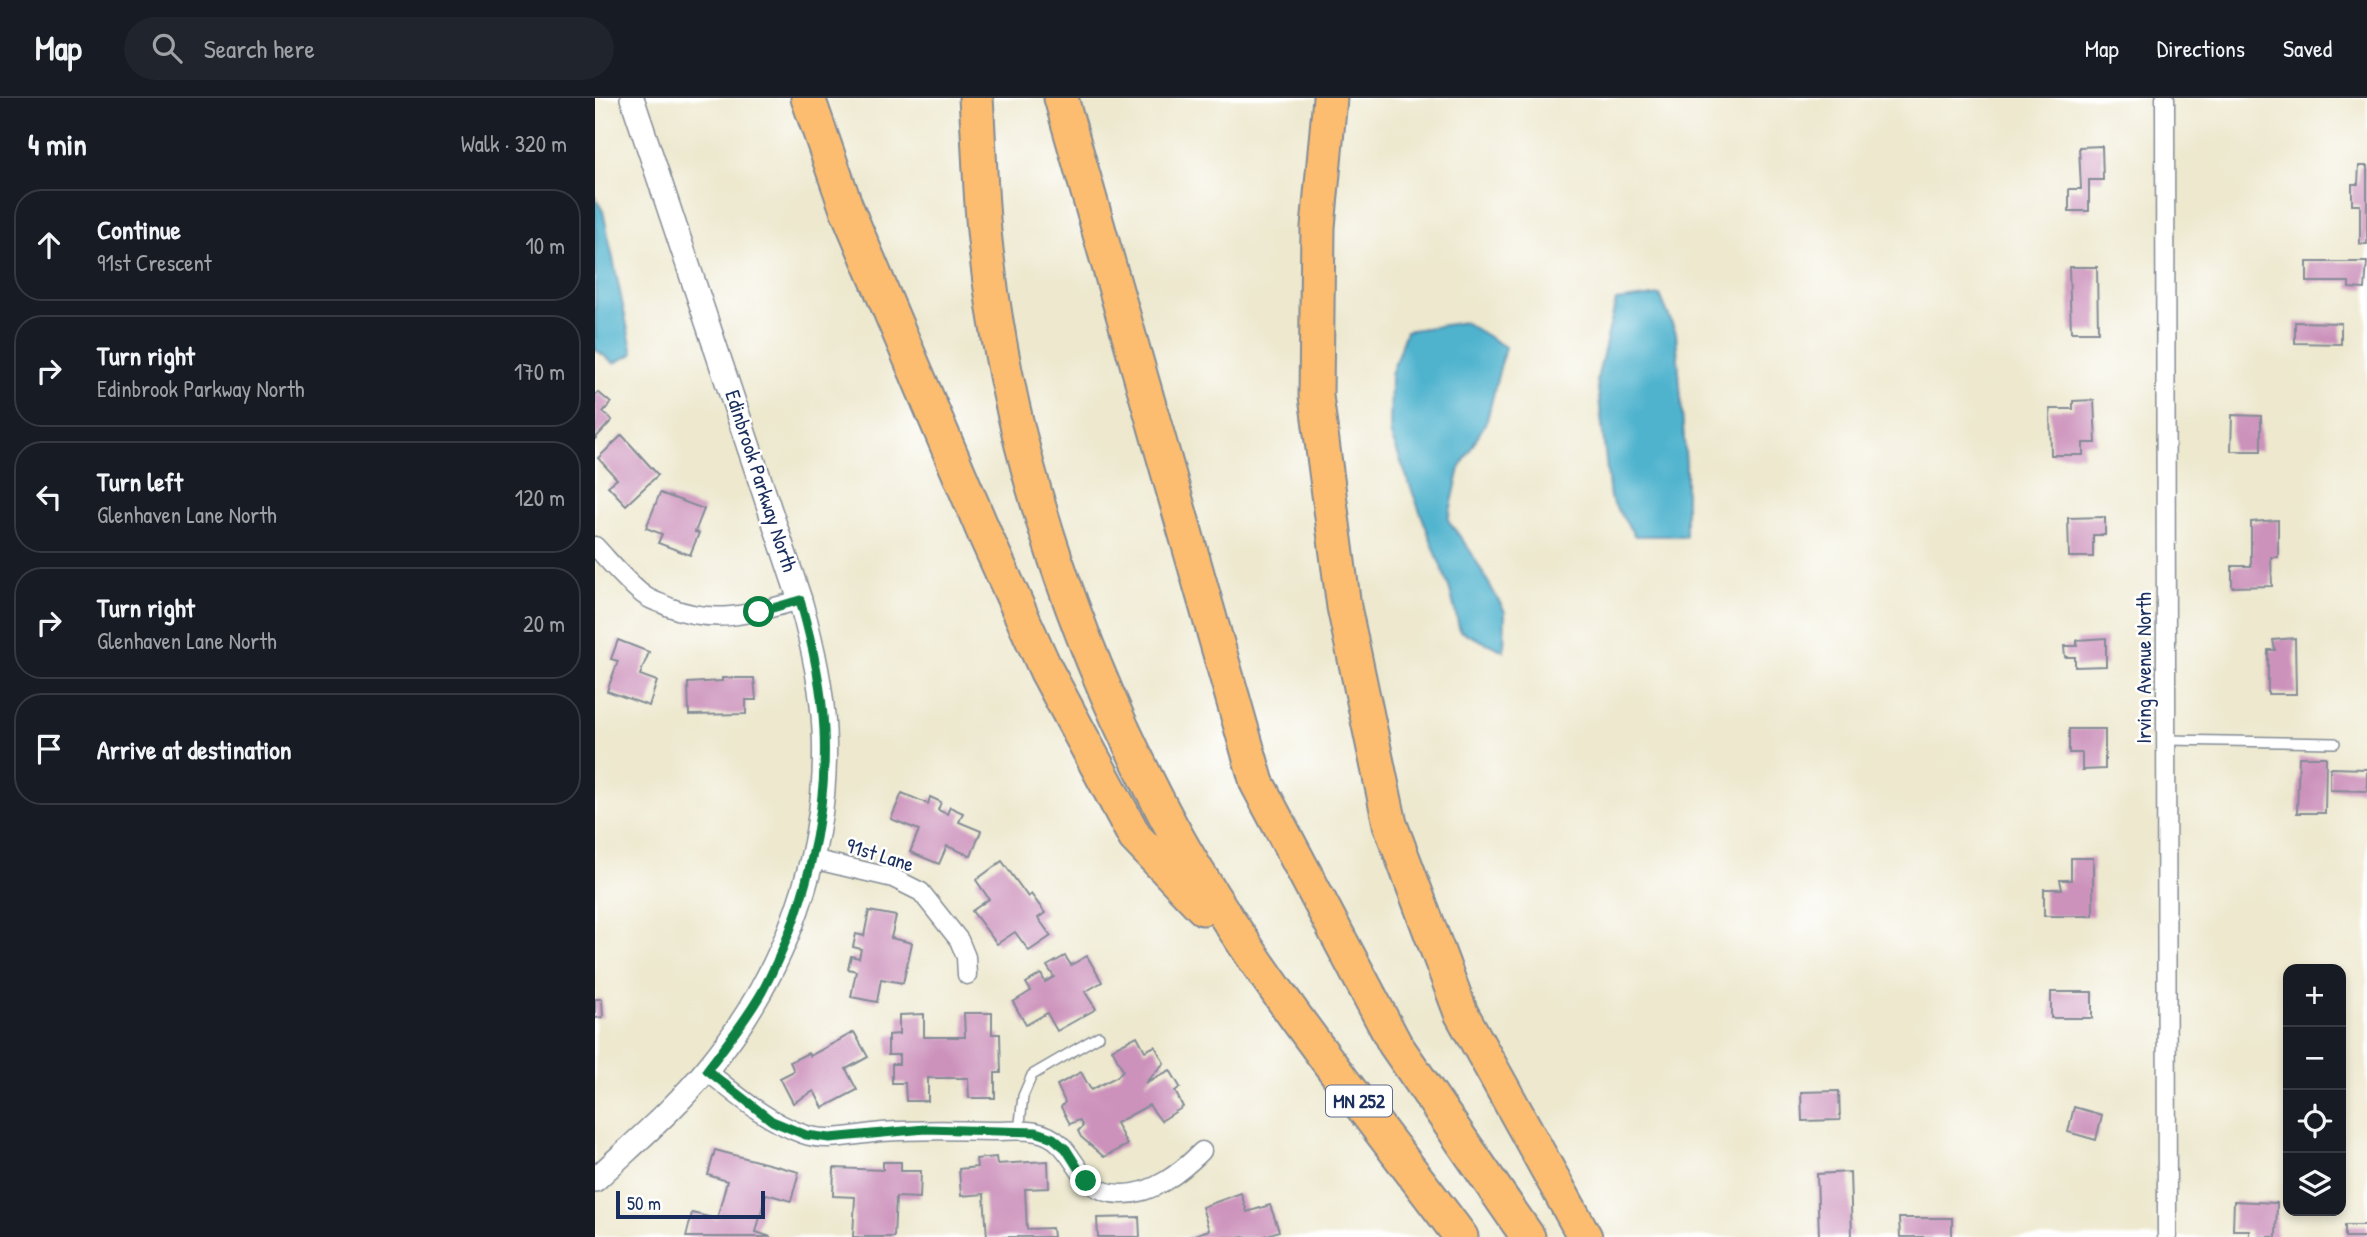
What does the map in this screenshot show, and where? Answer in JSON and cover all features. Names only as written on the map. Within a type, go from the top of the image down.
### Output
[{"type":"highway","points":[[808,98],[846,207],[985,536],[1046,670],[1135,836],[1257,966]]},
{"type":"highway","points":[[976,98],[984,231],[997,326],[1020,439],[1051,551],[1082,635],[1139,765],[1195,868],[1257,966]]},
{"type":"highway","points":[[1061,98],[1257,783],[1395,1044],[1528,1237]]},
{"type":"highway","points":[[1330,98],[1318,227],[1316,396],[1344,607],[1390,824],[1461,1013],[1585,1237]]},
{"type":"highway","name":"MN 252","points":[[1257,966],[1461,1237]]},
{"type":"street","name":"Edinbrook Parkway North","points":[[595,1180],[707,1070],[737,1031],[766,983],[782,951],[798,908],[812,859],[823,780],[824,731],[818,677],[800,600],[632,98]]},
{"type":"street","name":"Irving Avenue North","points":[[2165,98],[2167,1237]]},
{"type":"street","points":[[595,546],[623,577],[646,597],[680,611],[702,616],[734,617],[800,600]]},
{"type":"street","name":"91st Lane","points":[[812,859],[893,878],[921,892],[958,940],[966,957],[967,975]]},
{"type":"street","points":[[707,1070],[772,1121],[806,1135],[830,1138],[925,1129],[1036,1132],[1053,1138],[1066,1149],[1086,1181],[1104,1192],[1123,1195],[1154,1187],[1181,1172],[1202,1150]]},
{"type":"lane","points":[[2167,740],[2335,743]]},
{"type":"lane","points":[[1019,1132],[1023,1096],[1032,1075],[1099,1036]]},
{"type":"water","points":[[595,197],[603,211],[633,354],[614,363],[595,349]]},
{"type":"water","points":[[1660,295],[1676,333],[1686,465],[1686,536],[1635,536],[1610,498],[1597,379],[1616,301]]},
{"type":"water","points":[[1464,322],[1505,347],[1487,420],[1460,468],[1448,520],[1471,552],[1505,612],[1504,651],[1460,631],[1450,590],[1390,433],[1391,375],[1406,331]]},
{"type":"building","points":[[2102,146],[2103,180],[2089,180],[2089,211],[2069,211],[2069,189],[2081,189],[2079,147]]},
{"type":"building","points":[[2359,166],[2367,166],[2367,244],[2360,244],[2360,205],[2352,205],[2352,184],[2358,184]]},
{"type":"building","points":[[2307,262],[2367,262],[2365,289],[2349,288],[2349,282],[2307,282]]},
{"type":"building","points":[[2069,267],[2097,267],[2098,332],[2071,332]]},
{"type":"building","points":[[2295,322],[2341,323],[2341,344],[2295,343]]},
{"type":"building","points":[[598,392],[611,403],[603,412],[612,420],[595,439],[595,395]]},
{"type":"building","points":[[2094,400],[2096,443],[2083,443],[2083,455],[2051,455],[2050,409],[2073,409],[2073,401]]},
{"type":"building","points":[[2232,415],[2261,416],[2261,451],[2231,451]]},
{"type":"building","points":[[622,435],[658,475],[626,505],[608,486],[617,479],[598,458]]},
{"type":"building","points":[[660,493],[704,509],[695,532],[699,533],[690,555],[658,543],[662,534],[646,528]]},
{"type":"building","points":[[2105,517],[2105,535],[2093,535],[2093,557],[2069,557],[2068,518]]},
{"type":"building","points":[[2278,520],[2278,557],[2271,557],[2272,586],[2232,587],[2232,566],[2251,566],[2251,522]]},
{"type":"building","points":[[2106,638],[2106,666],[2075,667],[2075,657],[2065,657],[2064,646],[2077,646],[2077,640]]},
{"type":"building","points":[[2295,638],[2296,694],[2268,694],[2268,650],[2275,650],[2273,640]]},
{"type":"building","points":[[618,640],[649,652],[640,675],[657,681],[649,706],[607,691],[618,661],[611,659]]},
{"type":"building","points":[[722,678],[754,678],[756,700],[746,700],[746,714],[689,715],[688,683],[722,681]]},
{"type":"building","points":[[2069,729],[2105,729],[2105,769],[2082,770],[2082,753],[2069,753]]},
{"type":"building","points":[[2299,757],[2326,757],[2325,813],[2297,813]]},
{"type":"building","points":[[2330,768],[2367,769],[2367,791],[2330,790]]},
{"type":"building","points":[[902,793],[928,804],[930,797],[941,802],[938,810],[947,814],[950,807],[963,813],[959,822],[981,831],[971,856],[947,846],[939,864],[910,852],[919,830],[891,819]]},
{"type":"building","points":[[2071,858],[2093,858],[2093,916],[2044,916],[2044,889],[2062,889],[2060,880],[2071,880]]},
{"type":"building","points":[[1002,861],[1028,897],[1031,894],[1045,913],[1038,918],[1051,936],[1029,951],[1015,932],[997,944],[972,911],[989,899],[976,880]]},
{"type":"building","points":[[869,911],[896,916],[891,938],[912,943],[903,983],[881,979],[877,1002],[851,997],[856,971],[848,969],[851,956],[859,958],[861,949],[853,947],[856,934],[864,936]]},
{"type":"building","points":[[1065,956],[1071,965],[1087,956],[1102,982],[1085,992],[1096,1009],[1057,1031],[1047,1013],[1026,1025],[1013,1002],[1031,991],[1026,983],[1041,974],[1045,982],[1054,977],[1047,966]]},
{"type":"building","points":[[2051,992],[2092,992],[2092,1018],[2051,1018]]},
{"type":"building","points":[[595,999],[602,999],[603,1017],[595,1018]]},
{"type":"building","points":[[964,1013],[992,1013],[992,1034],[1000,1034],[1001,1073],[995,1073],[995,1098],[969,1098],[968,1078],[928,1078],[928,1101],[906,1101],[905,1083],[892,1083],[892,1064],[899,1064],[899,1055],[888,1055],[888,1035],[899,1034],[899,1015],[924,1014],[924,1037],[965,1037]]},
{"type":"building","points":[[854,1032],[868,1057],[846,1069],[857,1090],[823,1108],[814,1091],[793,1103],[780,1078],[794,1071],[790,1062],[808,1053],[810,1056]]},
{"type":"building","points":[[1137,1036],[1145,1051],[1155,1046],[1164,1063],[1145,1083],[1170,1070],[1180,1087],[1175,1091],[1183,1107],[1161,1121],[1149,1105],[1116,1123],[1127,1145],[1104,1157],[1081,1137],[1078,1131],[1083,1126],[1079,1120],[1070,1124],[1061,1107],[1065,1102],[1057,1085],[1081,1072],[1091,1090],[1118,1076],[1123,1070],[1112,1049]]},
{"type":"building","points":[[1839,1091],[1840,1120],[1802,1121],[1801,1092]]},
{"type":"building","points":[[2074,1107],[2102,1115],[2096,1140],[2068,1132]]},
{"type":"building","points":[[715,1150],[799,1172],[791,1201],[766,1194],[756,1232],[771,1237],[686,1237],[692,1213],[717,1219],[727,1181],[708,1175]]},
{"type":"building","points":[[996,1157],[997,1164],[1048,1161],[1049,1188],[1025,1189],[1027,1229],[1052,1228],[1053,1237],[987,1237],[984,1194],[961,1196],[959,1169],[977,1167],[976,1159]]},
{"type":"building","points":[[883,1162],[901,1162],[901,1171],[921,1171],[920,1198],[896,1197],[894,1237],[853,1237],[855,1197],[833,1196],[834,1168],[883,1170]]},
{"type":"building","points":[[1850,1172],[1852,1237],[1819,1237],[1817,1174]]},
{"type":"building","points":[[1241,1193],[1247,1212],[1270,1205],[1279,1231],[1262,1237],[1188,1237],[1209,1230],[1202,1207]]},
{"type":"building","points":[[2234,1201],[2277,1203],[2276,1237],[2249,1237],[2249,1230],[2233,1230]]},
{"type":"building","points":[[1139,1217],[1140,1237],[1098,1237],[1097,1218]]},
{"type":"building","points":[[1899,1218],[1952,1218],[1952,1237],[1900,1237]]},
{"type":"building","points":[[2345,1225],[2367,1225],[2367,1237],[2345,1237]]},
{"type":"route","points":[[759,612],[800,600],[810,635],[824,731],[823,780],[818,825],[812,859],[782,951],[761,993],[737,1031],[707,1070],[772,1121],[806,1135],[830,1138],[925,1129],[1036,1132],[1053,1138],[1066,1149],[1086,1181]]}]
